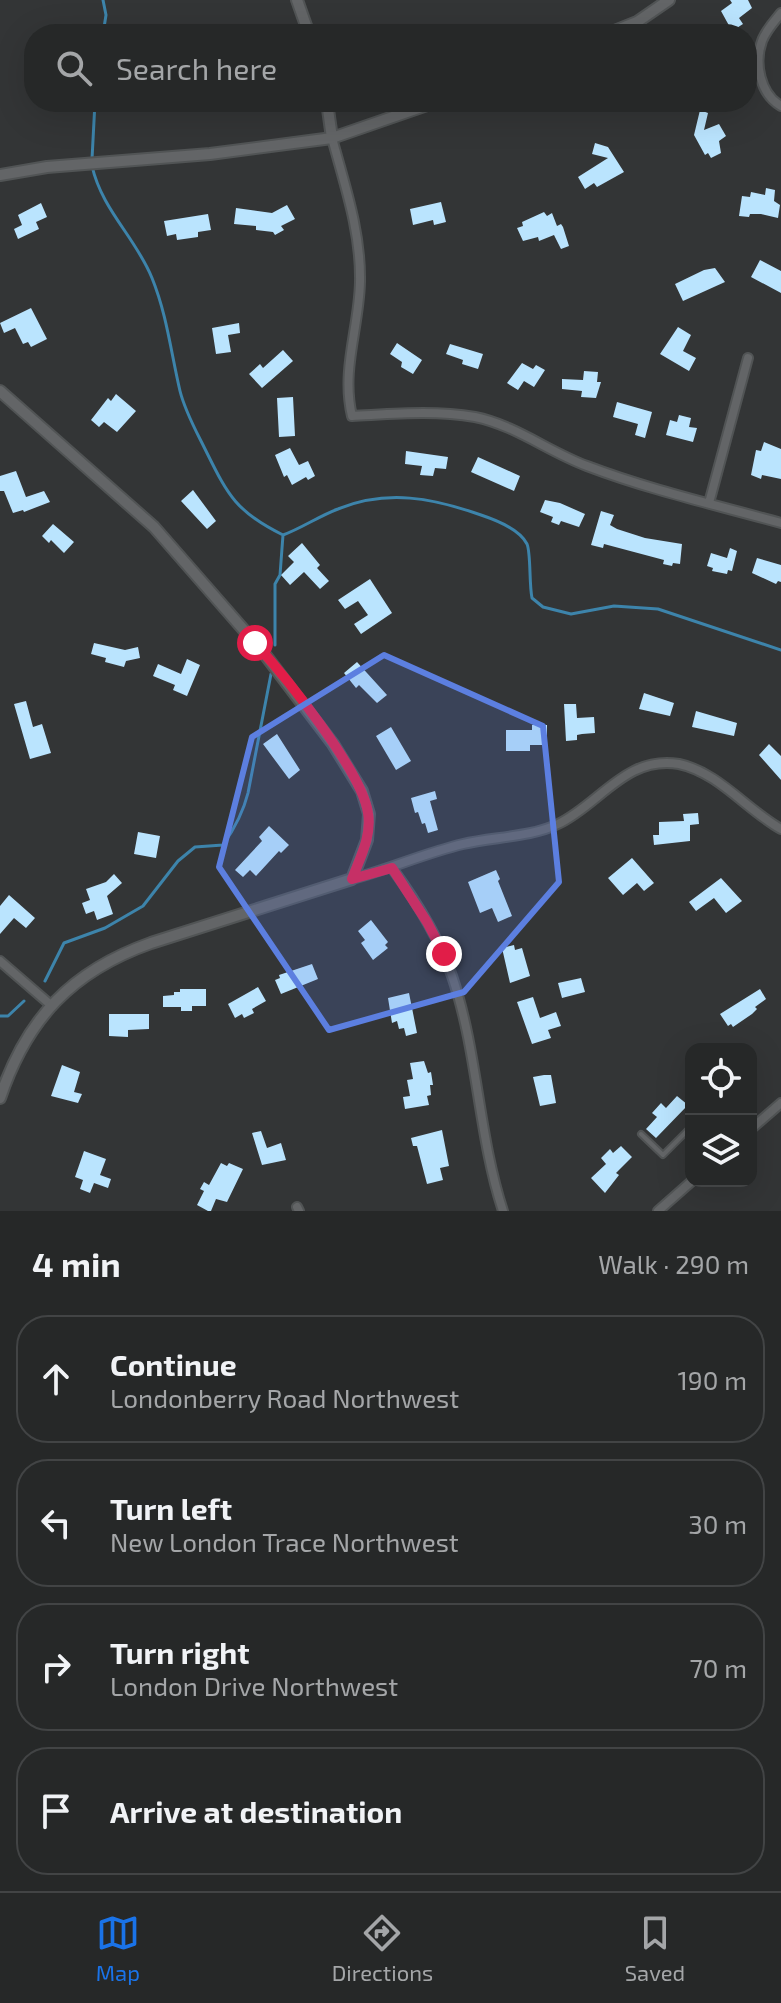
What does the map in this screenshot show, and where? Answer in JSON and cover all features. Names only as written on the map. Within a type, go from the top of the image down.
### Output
[{"type":"street","points":[[297,0],[305,24]]},
{"type":"street","points":[[632,24],[669,0]]},
{"type":"street","points":[[781,13],[763,40],[759,68],[767,93],[781,106]]},
{"type":"street","points":[[328,112],[332,138],[354,219],[360,260],[359,305],[347,377],[352,416],[423,412],[477,418],[645,487],[781,523]]},
{"type":"street","points":[[0,175],[332,138],[407,112]]},
{"type":"street","points":[[709,503],[748,358]]},
{"type":"street","points":[[0,391],[154,527],[263,652],[324,732],[362,791],[369,814],[367,840],[352,879]]},
{"type":"street","points":[[0,1098],[21,1048],[52,1006],[85,974],[120,954],[459,845],[555,826],[573,816],[625,774],[640,767],[659,763],[680,765],[701,772],[781,829]]},
{"type":"street","points":[[392,868],[427,922],[452,976],[490,1163],[503,1211]]},
{"type":"street","points":[[0,961],[52,1006]]},
{"type":"street","points":[[757,1124],[781,1103]]},
{"type":"street","points":[[658,1211],[685,1187]]},
{"type":"lane","points":[[641,1134],[663,1155],[685,1133]]},
{"type":"highlighted area","points":[[384,655],[543,726],[559,882],[464,992],[329,1030],[219,867],[252,737]]},
{"type":"building","points":[[730,0],[748,0],[752,8],[739,18],[743,24],[728,24],[721,11],[732,3]]},
{"type":"building","points":[[700,112],[708,113],[704,130],[719,124],[726,136],[719,141],[721,153],[711,158],[708,153],[705,155],[694,135]]},
{"type":"building","points":[[595,143],[608,147],[624,172],[597,187],[594,183],[585,189],[578,177],[608,158],[592,154]]},
{"type":"building","points":[[766,188],[775,190],[774,201],[780,205],[778,218],[761,214],[739,216],[742,196],[750,197],[751,192],[765,195]]},
{"type":"building","points":[[441,202],[446,222],[434,225],[433,220],[413,225],[410,209]]},
{"type":"building","points":[[41,203],[47,217],[36,222],[39,229],[18,239],[14,229],[22,225],[18,215]]},
{"type":"building","points":[[287,205],[295,219],[281,226],[284,230],[275,235],[256,230],[256,226],[234,224],[236,208],[272,213]]},
{"type":"building","points":[[544,212],[547,216],[552,213],[557,226],[561,224],[569,246],[561,249],[554,235],[539,241],[538,237],[523,241],[517,228],[523,226],[522,222]]},
{"type":"building","points":[[208,214],[211,230],[198,232],[198,237],[177,240],[176,234],[167,236],[164,221]]},
{"type":"building","points":[[760,260],[781,271],[781,293],[751,277]]},
{"type":"building","points":[[715,268],[725,282],[683,301],[675,284]]},
{"type":"building","points":[[31,308],[47,339],[31,347],[28,342],[23,344],[15,328],[4,333],[0,323]]},
{"type":"building","points":[[239,323],[240,333],[228,335],[231,352],[216,354],[212,328]]},
{"type":"building","points":[[678,327],[691,335],[683,351],[696,358],[689,371],[660,354]]},
{"type":"building","points":[[397,343],[422,360],[413,374],[401,367],[402,362],[390,354]]},
{"type":"building","points":[[450,344],[483,354],[478,369],[446,354]]},
{"type":"building","points":[[283,350],[293,361],[262,388],[249,374],[260,364],[263,368]]},
{"type":"building","points":[[522,363],[533,369],[536,365],[545,370],[534,387],[524,381],[518,390],[507,383]]},
{"type":"building","points":[[584,371],[598,372],[597,382],[601,382],[596,398],[581,397],[582,391],[562,389],[562,379],[583,380]]},
{"type":"building","points":[[116,394],[136,411],[117,432],[104,422],[99,427],[91,420],[108,398],[111,401]]},
{"type":"building","points":[[293,397],[295,436],[279,437],[277,398]]},
{"type":"building","points":[[617,402],[652,412],[645,438],[635,435],[638,424],[613,417]]},
{"type":"building","points":[[679,415],[691,418],[689,427],[697,428],[693,442],[666,435],[670,420],[677,422]]},
{"type":"building","points":[[764,442],[781,449],[781,479],[762,475],[761,479],[751,475],[756,450],[761,451]]},
{"type":"building","points":[[290,448],[299,465],[308,461],[315,476],[292,485],[287,475],[284,477],[275,455]]},
{"type":"building","points":[[406,451],[448,457],[446,469],[435,468],[433,476],[420,475],[422,466],[405,464]]},
{"type":"building","points":[[478,457],[520,476],[514,491],[471,472]]},
{"type":"building","points":[[16,471],[26,497],[44,491],[50,502],[13,513],[4,491],[0,491],[0,476]]},
{"type":"building","points":[[193,490],[216,521],[207,529],[181,501]]},
{"type":"building","points":[[545,500],[585,514],[579,527],[561,521],[559,525],[551,522],[553,517],[540,512]]},
{"type":"building","points":[[601,511],[614,515],[610,525],[617,529],[645,538],[682,544],[680,564],[663,564],[664,560],[604,544],[603,548],[591,545]]},
{"type":"building","points":[[53,524],[74,542],[64,553],[42,536]]},
{"type":"building","points":[[302,543],[329,581],[320,589],[304,572],[290,585],[281,575],[294,562],[288,556]]},
{"type":"building","points":[[730,548],[737,551],[732,571],[728,570],[727,574],[712,571],[713,568],[707,566],[711,553],[727,558]]},
{"type":"building","points":[[757,558],[781,565],[781,582],[776,584],[752,573]]},
{"type":"building","points":[[370,579],[392,613],[361,634],[354,624],[368,615],[358,601],[345,609],[338,600]]},
{"type":"building","points":[[94,643],[125,650],[138,647],[140,658],[126,661],[124,667],[105,662],[106,658],[91,654]]},
{"type":"building","points":[[187,659],[200,665],[187,696],[173,690],[175,685],[153,676],[158,664],[181,674]]},
{"type":"building","points":[[357,662],[387,695],[377,703],[359,685],[356,688],[344,673]]},
{"type":"building","points":[[644,693],[674,703],[670,716],[639,709]]},
{"type":"building","points":[[26,701],[33,727],[42,724],[51,753],[30,759],[14,704]]},
{"type":"building","points":[[564,704],[576,704],[577,718],[594,717],[595,733],[577,735],[577,740],[566,741]]},
{"type":"building","points":[[696,711],[737,723],[734,736],[692,727]]},
{"type":"building","points":[[532,725],[547,725],[547,745],[530,745],[530,751],[506,751],[506,730],[532,730]]},
{"type":"building","points":[[391,727],[411,761],[396,770],[376,736]]},
{"type":"building","points":[[277,734],[300,770],[289,779],[263,744]]},
{"type":"building","points":[[769,744],[781,756],[781,780],[759,755]]},
{"type":"building","points":[[435,791],[437,799],[430,801],[438,830],[428,833],[418,812],[415,813],[411,798]]},
{"type":"building","points":[[698,813],[699,824],[690,825],[690,841],[654,845],[653,835],[659,835],[659,822],[684,821],[683,814]]},
{"type":"building","points":[[269,826],[289,845],[281,853],[279,851],[256,876],[250,870],[243,877],[235,870],[262,841],[259,837]]},
{"type":"building","points":[[138,832],[160,836],[156,858],[134,854]]},
{"type":"building","points":[[632,858],[654,883],[644,891],[637,883],[623,895],[608,878]]},
{"type":"building","points":[[496,870],[512,916],[498,922],[492,908],[480,913],[468,882]]},
{"type":"building","points":[[114,874],[122,883],[107,896],[113,914],[97,920],[94,911],[86,914],[82,903],[90,900],[86,889],[106,882]]},
{"type":"building","points":[[721,878],[742,901],[726,913],[714,898],[696,911],[689,902]]},
{"type":"building","points":[[9,895],[35,918],[26,928],[14,918],[0,934],[0,906]]},
{"type":"building","points":[[371,920],[388,942],[385,945],[388,948],[373,960],[361,943],[365,940],[358,931]]},
{"type":"building","points":[[514,945],[515,950],[522,948],[530,976],[510,983],[502,948]]},
{"type":"building","points":[[312,964],[318,979],[281,994],[275,980],[280,978],[279,975]]},
{"type":"building","points":[[581,978],[585,992],[562,998],[558,983]]},
{"type":"building","points":[[258,987],[266,1001],[252,1009],[254,1013],[235,1018],[228,1004]]},
{"type":"building","points":[[180,989],[206,989],[206,1006],[192,1006],[192,1011],[181,1011],[181,1007],[163,1007],[163,996],[174,995]]},
{"type":"building","points":[[760,989],[766,999],[755,1007],[757,1009],[752,1014],[733,1027],[731,1024],[728,1026],[720,1014]]},
{"type":"building","points":[[409,993],[417,1033],[406,1036],[404,1028],[399,1029],[397,1021],[392,1023],[388,998]]},
{"type":"building","points":[[533,997],[540,1018],[556,1012],[561,1026],[548,1030],[551,1038],[532,1044],[517,1002]]},
{"type":"building","points":[[109,1014],[149,1014],[149,1029],[128,1030],[128,1037],[109,1036]]},
{"type":"building","points":[[424,1061],[428,1073],[431,1072],[433,1085],[430,1085],[431,1095],[427,1096],[429,1105],[405,1109],[403,1097],[410,1096],[407,1080],[413,1079],[410,1063]]},
{"type":"building","points":[[62,1065],[80,1072],[74,1092],[82,1094],[78,1103],[51,1096]]},
{"type":"building","points":[[551,1075],[556,1103],[540,1106],[533,1077]]},
{"type":"building","points":[[677,1096],[685,1103],[685,1108],[656,1138],[646,1129],[657,1117],[652,1113],[661,1103],[666,1108]]},
{"type":"building","points":[[442,1130],[449,1166],[440,1168],[443,1180],[427,1184],[417,1146],[413,1146],[411,1138]]},
{"type":"building","points":[[261,1131],[267,1148],[281,1143],[286,1160],[262,1165],[252,1133]]},
{"type":"building","points":[[621,1146],[632,1157],[616,1173],[619,1175],[605,1193],[591,1178],[606,1164],[601,1158],[610,1149],[613,1153]]},
{"type":"building","points":[[84,1151],[106,1159],[100,1175],[111,1179],[108,1188],[94,1183],[90,1193],[80,1189],[83,1180],[75,1177]]},
{"type":"building","points":[[221,1163],[243,1169],[227,1202],[216,1199],[211,1211],[208,1211],[197,1205],[204,1191],[200,1189],[204,1182],[209,1185]]},
{"type":"waterway","points":[[103,0],[105,24]]},
{"type":"waterway","points":[[92,159],[94,112]]},
{"type":"waterway","points":[[92,166],[103,196],[152,278],[190,420],[226,489],[253,518],[283,535],[338,509],[374,499],[410,498],[445,504],[500,523],[524,539],[528,548],[532,598],[543,607],[571,614],[614,606],[658,609],[781,650]]},
{"type":"waterway","points":[[275,645],[275,584],[280,575],[283,535]]},
{"type":"waterway","points":[[45,981],[64,943],[105,928],[143,906],[178,861],[195,847],[223,845],[246,800],[271,674]]},
{"type":"waterway","points":[[0,1016],[8,1016],[24,1001]]},
{"type":"route","points":[[255,643],[333,744],[362,791],[369,814],[369,827],[352,879],[392,868],[444,954]]}]
